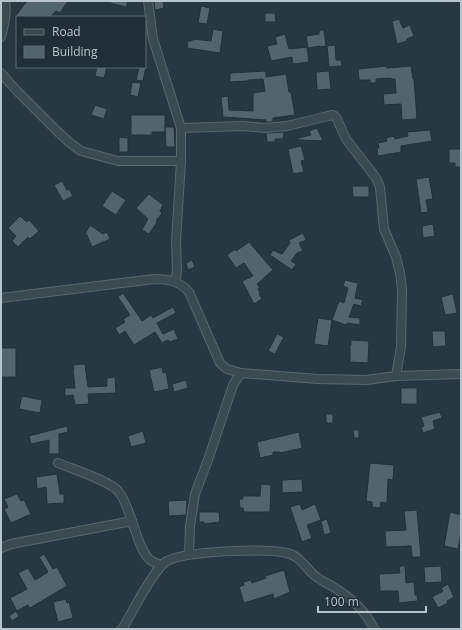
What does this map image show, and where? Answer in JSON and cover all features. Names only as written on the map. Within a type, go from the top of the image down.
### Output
[{"type":"street","points":[[1,37],[5,22],[5,1]]},
{"type":"street","points":[[148,1],[153,39],[181,128],[181,161],[176,241],[177,271],[175,282]]},
{"type":"street","points":[[1,73],[58,132],[81,151],[118,161],[181,161]]},
{"type":"street","points":[[181,128],[243,126],[265,128],[287,126],[328,116],[336,117],[346,139],[376,178],[380,187],[384,229],[396,257],[400,273],[402,347],[396,376]]},
{"type":"street","points":[[1,298],[154,279],[167,279],[185,288],[192,298],[220,363],[227,369],[241,373],[278,377],[353,380],[366,380],[396,376],[461,374]]},
{"type":"street","points":[[189,554],[190,526],[195,494],[233,385],[241,373]]},
{"type":"street","points":[[58,463],[111,485],[119,491],[143,549],[149,559],[161,566]]},
{"type":"street","points":[[1,548],[11,544],[132,521]]},
{"type":"street","points":[[122,629],[156,572],[167,561],[189,554],[258,550],[287,553],[297,557],[304,562],[314,575],[354,601],[363,610],[374,629]]},
{"type":"building","points":[[27,1],[68,1],[60,13],[56,11],[51,16],[15,17]]},
{"type":"building","points":[[111,1],[128,1],[126,7],[110,3]]},
{"type":"building","points":[[154,1],[163,1],[164,8],[155,10]]},
{"type":"building","points":[[201,6],[210,8],[207,24],[198,23]]},
{"type":"building","points":[[265,13],[275,13],[276,22],[265,22]]},
{"type":"building","points":[[399,19],[403,28],[410,25],[414,36],[407,39],[407,41],[397,44],[392,21]]},
{"type":"building","points":[[213,29],[223,31],[220,53],[187,48],[188,41],[192,41],[193,39],[211,41]]},
{"type":"building","points":[[319,30],[324,30],[326,46],[308,48],[306,36],[319,34]]},
{"type":"building","points":[[285,34],[289,49],[307,47],[309,62],[293,64],[292,57],[271,61],[267,46],[277,44],[275,37]]},
{"type":"building","points":[[335,45],[336,60],[341,60],[342,66],[329,67],[327,46]]},
{"type":"building","points":[[387,66],[387,68],[411,66],[414,79],[417,119],[402,120],[401,104],[384,105],[383,94],[396,93],[395,79],[376,79],[376,83],[370,83],[370,80],[359,80],[358,69]]},
{"type":"building","points":[[97,68],[107,68],[104,78],[95,76]]},
{"type":"building","points":[[139,68],[146,68],[143,81],[136,80]]},
{"type":"building","points":[[266,71],[266,77],[286,74],[295,115],[273,118],[273,122],[266,122],[266,120],[223,117],[221,97],[228,96],[229,110],[253,111],[253,93],[265,91],[263,79],[230,82],[230,73]]},
{"type":"building","points":[[329,71],[331,89],[317,90],[316,72]]},
{"type":"building","points":[[132,82],[141,83],[138,97],[130,95]]},
{"type":"building","points":[[95,105],[107,109],[104,119],[91,115]]},
{"type":"building","points":[[131,115],[165,115],[165,132],[152,132],[152,135],[131,135]]},
{"type":"building","points":[[165,127],[174,127],[175,147],[166,147]]},
{"type":"building","points":[[317,128],[323,141],[299,140],[298,138],[311,135],[309,131]]},
{"type":"building","points":[[430,130],[432,141],[401,146],[401,152],[378,156],[378,143],[387,141],[386,138],[394,136],[395,139],[408,136],[407,132]]},
{"type":"building","points":[[284,132],[283,139],[275,139],[275,142],[267,142],[266,133]]},
{"type":"building","points":[[119,137],[128,138],[128,152],[119,152]]},
{"type":"building","points":[[301,146],[305,160],[301,161],[304,172],[293,174],[288,149]]},
{"type":"building","points":[[449,149],[461,149],[461,167],[455,167],[455,163],[449,163]]},
{"type":"building","points":[[429,177],[433,199],[426,200],[428,212],[421,213],[416,179]]},
{"type":"building","points":[[62,181],[67,190],[69,189],[73,196],[63,201],[54,185]]},
{"type":"building","points":[[352,186],[369,186],[369,197],[353,197]]},
{"type":"building","points":[[112,191],[126,200],[116,215],[102,206]]},
{"type":"building","points":[[149,194],[163,205],[160,211],[162,213],[149,234],[142,230],[148,219],[136,208]]},
{"type":"building","points":[[20,216],[27,222],[29,220],[39,231],[30,239],[28,237],[18,247],[12,241],[16,236],[8,228]]},
{"type":"building","points":[[433,224],[435,236],[423,238],[422,226]]},
{"type":"building","points":[[90,225],[103,234],[107,232],[110,239],[92,247],[87,235],[85,234]]},
{"type":"building","points":[[303,233],[306,240],[299,243],[303,251],[297,253],[291,261],[296,264],[292,270],[270,255],[273,250],[282,254],[290,243],[289,240]]},
{"type":"building","points":[[249,242],[273,270],[257,284],[260,288],[258,289],[262,299],[254,304],[242,281],[253,276],[244,263],[236,268],[227,255]]},
{"type":"building","points":[[192,260],[195,267],[188,270],[186,263]]},
{"type":"building","points":[[345,280],[358,283],[355,298],[363,300],[361,306],[354,304],[349,317],[360,318],[360,325],[347,323],[346,325],[332,320],[339,301],[344,303],[348,288],[343,286]]},
{"type":"building","points":[[123,293],[142,321],[151,315],[153,318],[173,307],[176,313],[157,323],[163,334],[174,329],[178,339],[169,342],[168,340],[162,343],[155,332],[134,345],[125,331],[119,335],[115,328],[125,322],[123,319],[130,315],[118,297]]},
{"type":"building","points":[[453,294],[457,313],[445,315],[441,297]]},
{"type":"building","points":[[318,318],[332,320],[328,346],[314,344]]},
{"type":"building","points":[[432,331],[445,331],[446,346],[433,347]]},
{"type":"building","points":[[277,334],[284,337],[275,354],[268,351]]},
{"type":"building","points":[[351,340],[369,341],[368,363],[350,362]]},
{"type":"building","points":[[1,348],[16,348],[16,377],[1,377]]},
{"type":"building","points":[[85,364],[88,387],[107,386],[107,378],[115,377],[116,393],[88,394],[89,404],[75,405],[73,395],[65,396],[65,388],[75,388],[73,365]]},
{"type":"building","points":[[162,367],[163,373],[166,372],[169,389],[154,392],[149,370]]},
{"type":"building","points":[[186,380],[188,388],[174,392],[172,384]]},
{"type":"building","points":[[401,388],[417,388],[417,404],[401,404]]},
{"type":"building","points":[[22,396],[42,400],[40,413],[19,409]]},
{"type":"building","points":[[440,412],[442,418],[433,421],[435,429],[423,433],[421,427],[424,426],[421,417]]},
{"type":"building","points":[[326,414],[333,414],[333,423],[326,423]]},
{"type":"building","points":[[67,426],[68,432],[59,434],[59,454],[49,454],[49,440],[31,444],[29,436]]},
{"type":"building","points":[[353,430],[359,430],[359,438],[354,438]]},
{"type":"building","points":[[143,431],[146,443],[131,447],[128,436]]},
{"type":"building","points":[[299,432],[302,448],[280,453],[273,452],[273,455],[260,458],[257,442]]},
{"type":"building","points":[[370,463],[394,465],[393,480],[388,479],[387,503],[381,502],[380,508],[372,507],[372,502],[366,501]]},
{"type":"building","points":[[57,474],[60,494],[64,494],[64,503],[47,504],[46,487],[37,489],[36,477]]},
{"type":"building","points":[[302,479],[303,492],[282,493],[282,480]]},
{"type":"building","points":[[261,484],[271,485],[270,512],[244,512],[243,508],[240,508],[239,499],[243,499],[243,496],[260,496]]},
{"type":"building","points":[[17,494],[21,501],[24,500],[31,514],[11,523],[4,509],[8,507],[4,499]]},
{"type":"building","points":[[187,500],[186,515],[169,516],[168,501]]},
{"type":"building","points":[[300,504],[302,510],[315,504],[321,520],[307,525],[312,538],[302,542],[290,507]]},
{"type":"building","points":[[417,510],[421,557],[412,557],[411,546],[386,547],[385,531],[406,530],[404,511]]},
{"type":"building","points":[[199,512],[219,512],[220,522],[204,524],[204,522],[199,522]]},
{"type":"building","points":[[450,512],[461,515],[461,533],[458,549],[444,546]]},
{"type":"building","points":[[327,519],[331,533],[324,535],[321,521]]},
{"type":"building","points":[[44,554],[53,569],[57,567],[67,586],[30,608],[28,605],[17,611],[10,598],[27,589],[18,573],[28,568],[35,580],[48,572],[39,557]]},
{"type":"building","points":[[399,566],[405,566],[406,583],[414,582],[415,595],[417,595],[418,601],[399,603],[398,591],[380,591],[379,574],[400,573]]},
{"type":"building","points":[[441,566],[442,582],[425,583],[424,567]]},
{"type":"building","points":[[284,570],[290,592],[274,599],[273,594],[244,603],[239,587],[244,585],[243,582],[251,580],[252,583],[266,578],[265,576]]},
{"type":"building","points":[[448,584],[454,597],[447,601],[448,603],[438,608],[432,597],[443,591],[441,588]]},
{"type":"building","points":[[66,599],[67,603],[69,602],[73,618],[58,622],[53,602]]},
{"type":"building","points":[[16,611],[19,616],[12,621],[9,616]]}]
